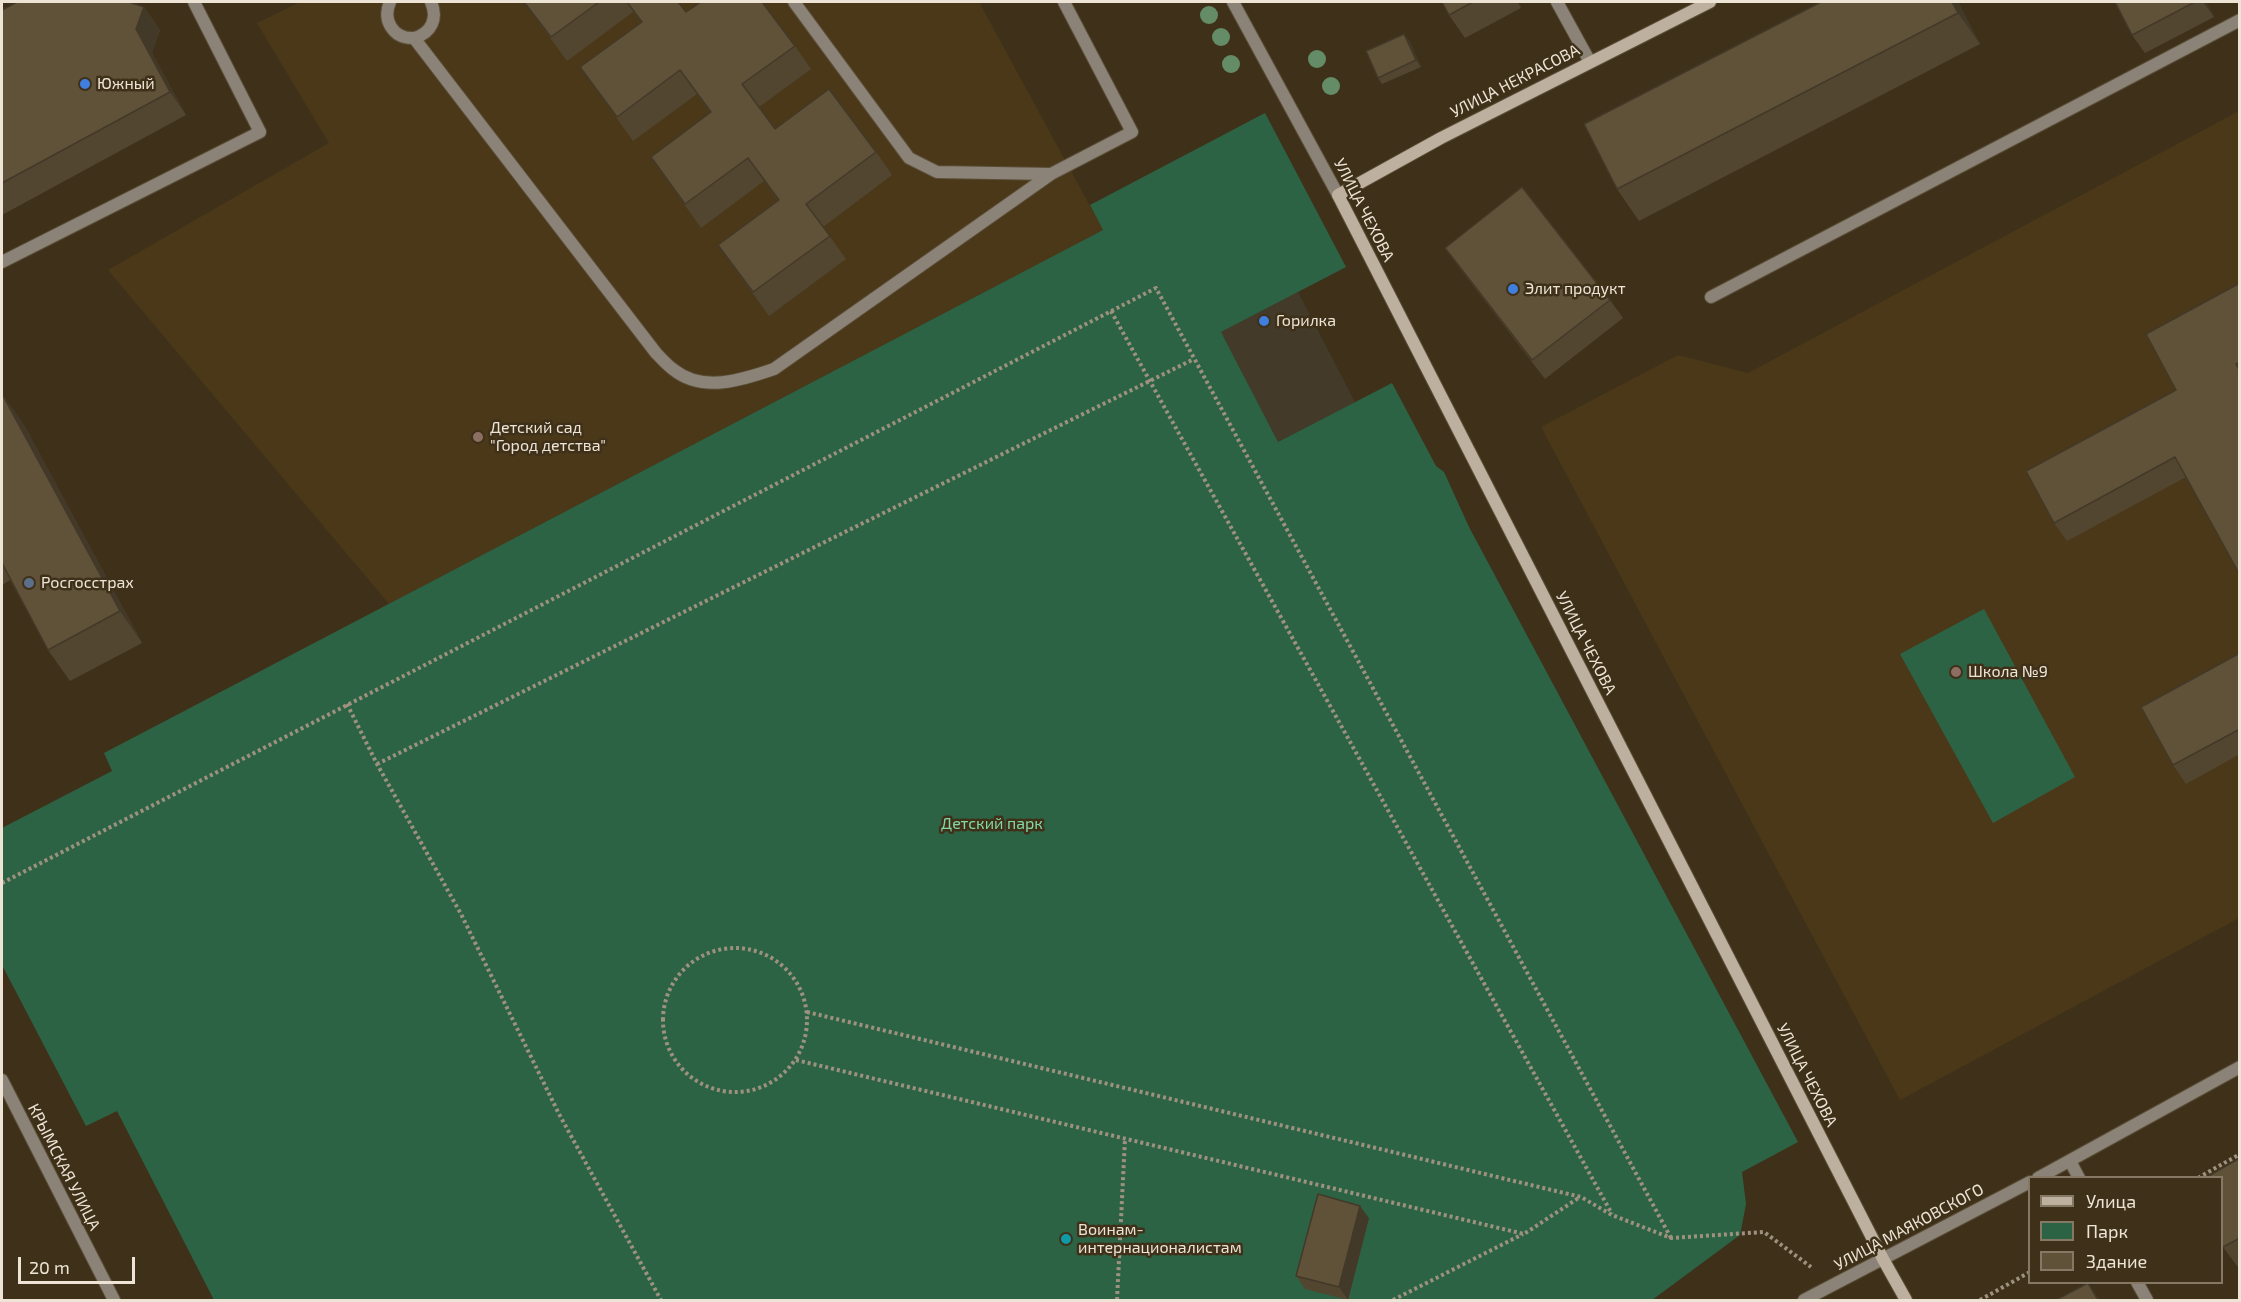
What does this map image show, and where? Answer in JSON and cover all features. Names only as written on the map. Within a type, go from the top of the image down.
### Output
[{"type":"main road","name":"УЛИЦА НЕКРАСОВА","points":[[1338,195],[1441,138],[1710,2]]},
{"type":"main road","name":"УЛИЦА ЧЕХОВА","points":[[1338,195],[1906,1300]]},
{"type":"street","points":[[2,262],[260,132],[194,2]]},
{"type":"street","points":[[390,2],[387,9],[389,25],[399,36],[407,38],[414,38],[428,31],[432,25],[434,10],[431,2]]},
{"type":"street","points":[[794,2],[909,158],[937,172],[1051,174]]},
{"type":"street","points":[[414,38],[656,353],[675,371],[695,381],[719,383],[745,380],[774,369],[1051,174],[1132,132],[1064,2]]},
{"type":"street","name":"УЛИЦА ЧЕХОВА","points":[[1233,2],[1338,195]]},
{"type":"street","points":[[1557,2],[1590,62]]},
{"type":"street","points":[[1710,297],[2240,20]]},
{"type":"street","points":[[2042,1176],[2240,1067]]},
{"type":"street","name":"КРЫМСКАЯ УЛИЦА","points":[[2,1080],[114,1300]]},
{"type":"street","points":[[2070,1161],[2078,1176]]},
{"type":"street","name":"УЛИЦА МАЯКОВСКОГО","points":[[1804,1300],[2028,1183]]},
{"type":"street","points":[[2138,1284],[2147,1300]]},
{"type":"path","points":[[2,883],[1156,288],[1671,1238]]},
{"type":"path","points":[[1111,311],[1612,1215]]},
{"type":"path","points":[[377,764],[1194,359]]},
{"type":"path","points":[[347,704],[377,764],[460,914],[559,1114],[661,1300]]},
{"type":"path","points":[[725,949],[748,949],[770,957],[788,971],[801,990],[807,1012],[806,1037],[796,1060],[779,1078],[757,1089],[732,1092],[708,1088],[687,1074],[672,1055],[664,1034],[664,1010],[671,988],[684,969],[704,957],[725,949]]},
{"type":"path","points":[[807,1012],[1581,1197],[1612,1215],[1671,1238],[1764,1232],[1835,1285]]},
{"type":"path","points":[[796,1060],[1524,1234]]},
{"type":"path","points":[[1117,1300],[1125,1138]]},
{"type":"path","points":[[2202,1176],[2240,1155]]},
{"type":"path","points":[[1393,1300],[1524,1234],[1581,1197]]},
{"type":"path","points":[[1980,1300],[2028,1273]]},
{"type":"shaded area","name":"Детский сад \"Город детства\"","points":[[300,2],[979,2],[1103,230],[389,604],[108,270],[329,143],[257,23]]},
{"type":"shaded area","name":"Школа №9","points":[[2239,111],[2239,918],[1900,1100],[1541,427],[1678,355],[1748,373]]},
{"type":"shaded area","points":[[1298,292],[1355,402],[1278,442],[1221,332]]},
{"type":"green space","name":"Детский парк","points":[[1265,113],[1346,267],[1221,332],[1278,442],[1392,383],[1436,466],[1444,472],[1469,527],[1798,1142],[1742,1172],[1746,1204],[1740,1235],[1652,1300],[214,1300],[117,1111],[86,1126],[2,965],[2,828],[112,771],[104,753],[1103,230],[1090,205]]},
{"type":"green space","points":[[1984,609],[2075,777],[1993,823],[1900,654]]},
{"type":"building","name":"Южный","points":[[17,2],[129,2],[144,7],[136,29],[170,92],[2,183],[2,10]]},
{"type":"building","points":[[524,2],[599,2],[551,37]]},
{"type":"building","points":[[627,2],[678,2],[686,12],[701,2],[762,2],[795,46],[742,84],[775,129],[829,89],[876,152],[806,204],[830,236],[753,292],[718,245],[779,200],[748,158],[685,204],[651,157],[711,112],[680,70],[617,117],[580,67],[642,22]]},
{"type":"building","points":[[1442,2],[1473,2],[1449,15]]},
{"type":"building","points":[[1821,2],[1952,2],[1958,13],[1617,189],[1584,124]]},
{"type":"building","points":[[2115,2],[2195,2],[2132,35]]},
{"type":"building","points":[[1404,34],[1416,60],[1378,78],[1366,51]]},
{"type":"building","points":[[1522,187],[1610,300],[1532,360],[1445,248]]},
{"type":"building","points":[[2240,283],[2240,362],[2236,364],[2240,371],[2240,575],[2175,457],[2054,523],[2026,471],[2176,390],[2146,334]]},
{"type":"building","points":[[2,394],[120,611],[48,650],[2,563]]},
{"type":"building","points":[[2240,653],[2240,729],[2173,765],[2141,707]]},
{"type":"building","points":[[2240,1158],[2240,1238],[2223,1247],[2223,1176],[2208,1176]]},
{"type":"building","points":[[1318,1194],[1360,1206],[1339,1287],[1296,1276]]},
{"type":"building","points":[[2089,1284],[2098,1300],[2056,1300]]},
{"type":"place","name":"Южный","points":[[85,84]]},
{"type":"place","name":"Элит продукт","points":[[1513,289]]},
{"type":"place","name":"Горилка","points":[[1264,321]]},
{"type":"place","name":"Детский сад \"Город детства\"","points":[[478,437]]},
{"type":"place","name":"Росгосстрах","points":[[29,583]]},
{"type":"place","name":"Школа №9","points":[[1956,672]]},
{"type":"place","name":"Воинам- интернационалистам","points":[[1066,1239]]}]
